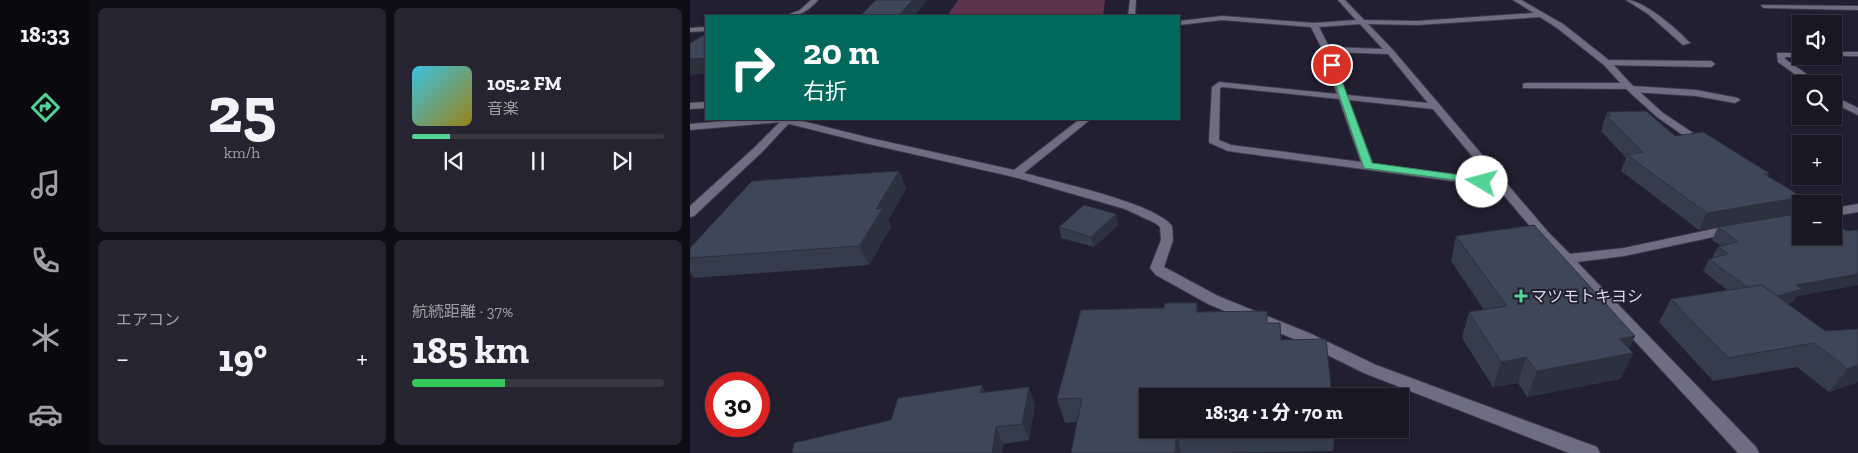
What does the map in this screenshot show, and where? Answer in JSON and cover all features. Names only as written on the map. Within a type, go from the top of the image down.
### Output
[{"type":"street","points":[[792,15],[802,11],[816,0]]},
{"type":"street","points":[[1132,15],[1133,0]]},
{"type":"street","points":[[1341,0],[1390,52],[1544,234],[1750,453]]},
{"type":"street","points":[[1516,0],[1560,26],[1607,63],[1630,88],[1660,115],[1708,148]]},
{"type":"street","points":[[1629,0],[1650,13],[1686,43]]},
{"type":"street","points":[[1764,6],[1858,8]]},
{"type":"street","points":[[1180,23],[1222,18],[1314,25],[1363,22],[1417,23],[1542,16]]},
{"type":"street","points":[[1314,25],[1326,49],[1345,98],[1368,166]]},
{"type":"street","points":[[690,30],[705,29]]},
{"type":"street","points":[[1326,49],[1390,52]]},
{"type":"street","points":[[1842,54],[1858,54]]},
{"type":"street","points":[[1792,55],[1780,55],[1780,60],[1802,75]]},
{"type":"street","points":[[1607,63],[1711,64]]},
{"type":"street","points":[[1437,107],[1222,84],[1216,87],[1214,141],[1228,148],[1501,184]]},
{"type":"street","points":[[1526,86],[1685,90],[1709,93],[1735,100]]},
{"type":"street","points":[[1842,103],[1858,112]]},
{"type":"street","points":[[690,106],[705,105]]},
{"type":"street","points":[[690,127],[772,120]]},
{"type":"street","points":[[690,212],[758,150],[783,120]]},
{"type":"street","points":[[788,120],[869,141],[1016,174],[1129,206],[1159,220],[1166,226],[1167,240],[1158,268],[1161,272],[1213,300],[1304,337],[1408,384],[1592,453]]},
{"type":"street","points":[[1016,174],[1085,120]]},
{"type":"street","points":[[1778,193],[1792,202]]},
{"type":"street","points":[[1842,211],[1858,208]]},
{"type":"street","points":[[1568,259],[1624,252],[1747,227]]},
{"type":"shaded area","points":[[958,0],[1105,0],[1103,15],[948,15]]},
{"type":"building","points":[[876,0],[913,0],[899,15],[861,15]]},
{"type":"building","points":[[705,35],[705,58],[690,59],[690,43]]},
{"type":"building","points":[[1646,111],[1675,136],[1703,132],[1769,173],[1764,174],[1799,195],[1792,195],[1792,199],[1707,213],[1627,155],[1643,152],[1606,116],[1611,116],[1607,112]]},
{"type":"building","points":[[899,171],[876,209],[883,208],[859,246],[690,258],[690,248],[752,181]]},
{"type":"building","points":[[1084,205],[1116,214],[1091,237],[1059,227]]},
{"type":"building","points":[[1792,215],[1792,245],[1842,245],[1842,228],[1847,231],[1858,230],[1858,274],[1796,285],[1802,289],[1777,296],[1762,285],[1747,287],[1709,259],[1728,254],[1718,247],[1738,242],[1718,227]]},
{"type":"building","name":"マツモトキヨシ","points":[[1534,225],[1635,336],[1620,339],[1633,353],[1537,371],[1526,357],[1501,362],[1469,312],[1507,306],[1456,236]]},
{"type":"building","points":[[1762,285],[1825,331],[1858,329],[1858,365],[1848,369],[1814,343],[1728,358],[1671,299]]},
{"type":"building","points":[[1165,303],[1197,303],[1196,312],[1267,311],[1267,323],[1280,323],[1281,340],[1326,339],[1331,388],[1139,388],[1139,438],[1176,438],[1175,453],[1071,453],[1082,398],[1057,399],[1081,310],[1164,308]]},
{"type":"building","points":[[982,385],[980,393],[1029,387],[1022,424],[996,427],[992,453],[792,453],[794,443],[891,420],[898,398]]},
{"type":"place","name":"マツモトキヨシ","points":[[1521,296]]},
{"type":"route","points":[[1332,65],[1368,166],[1482,182]]}]
